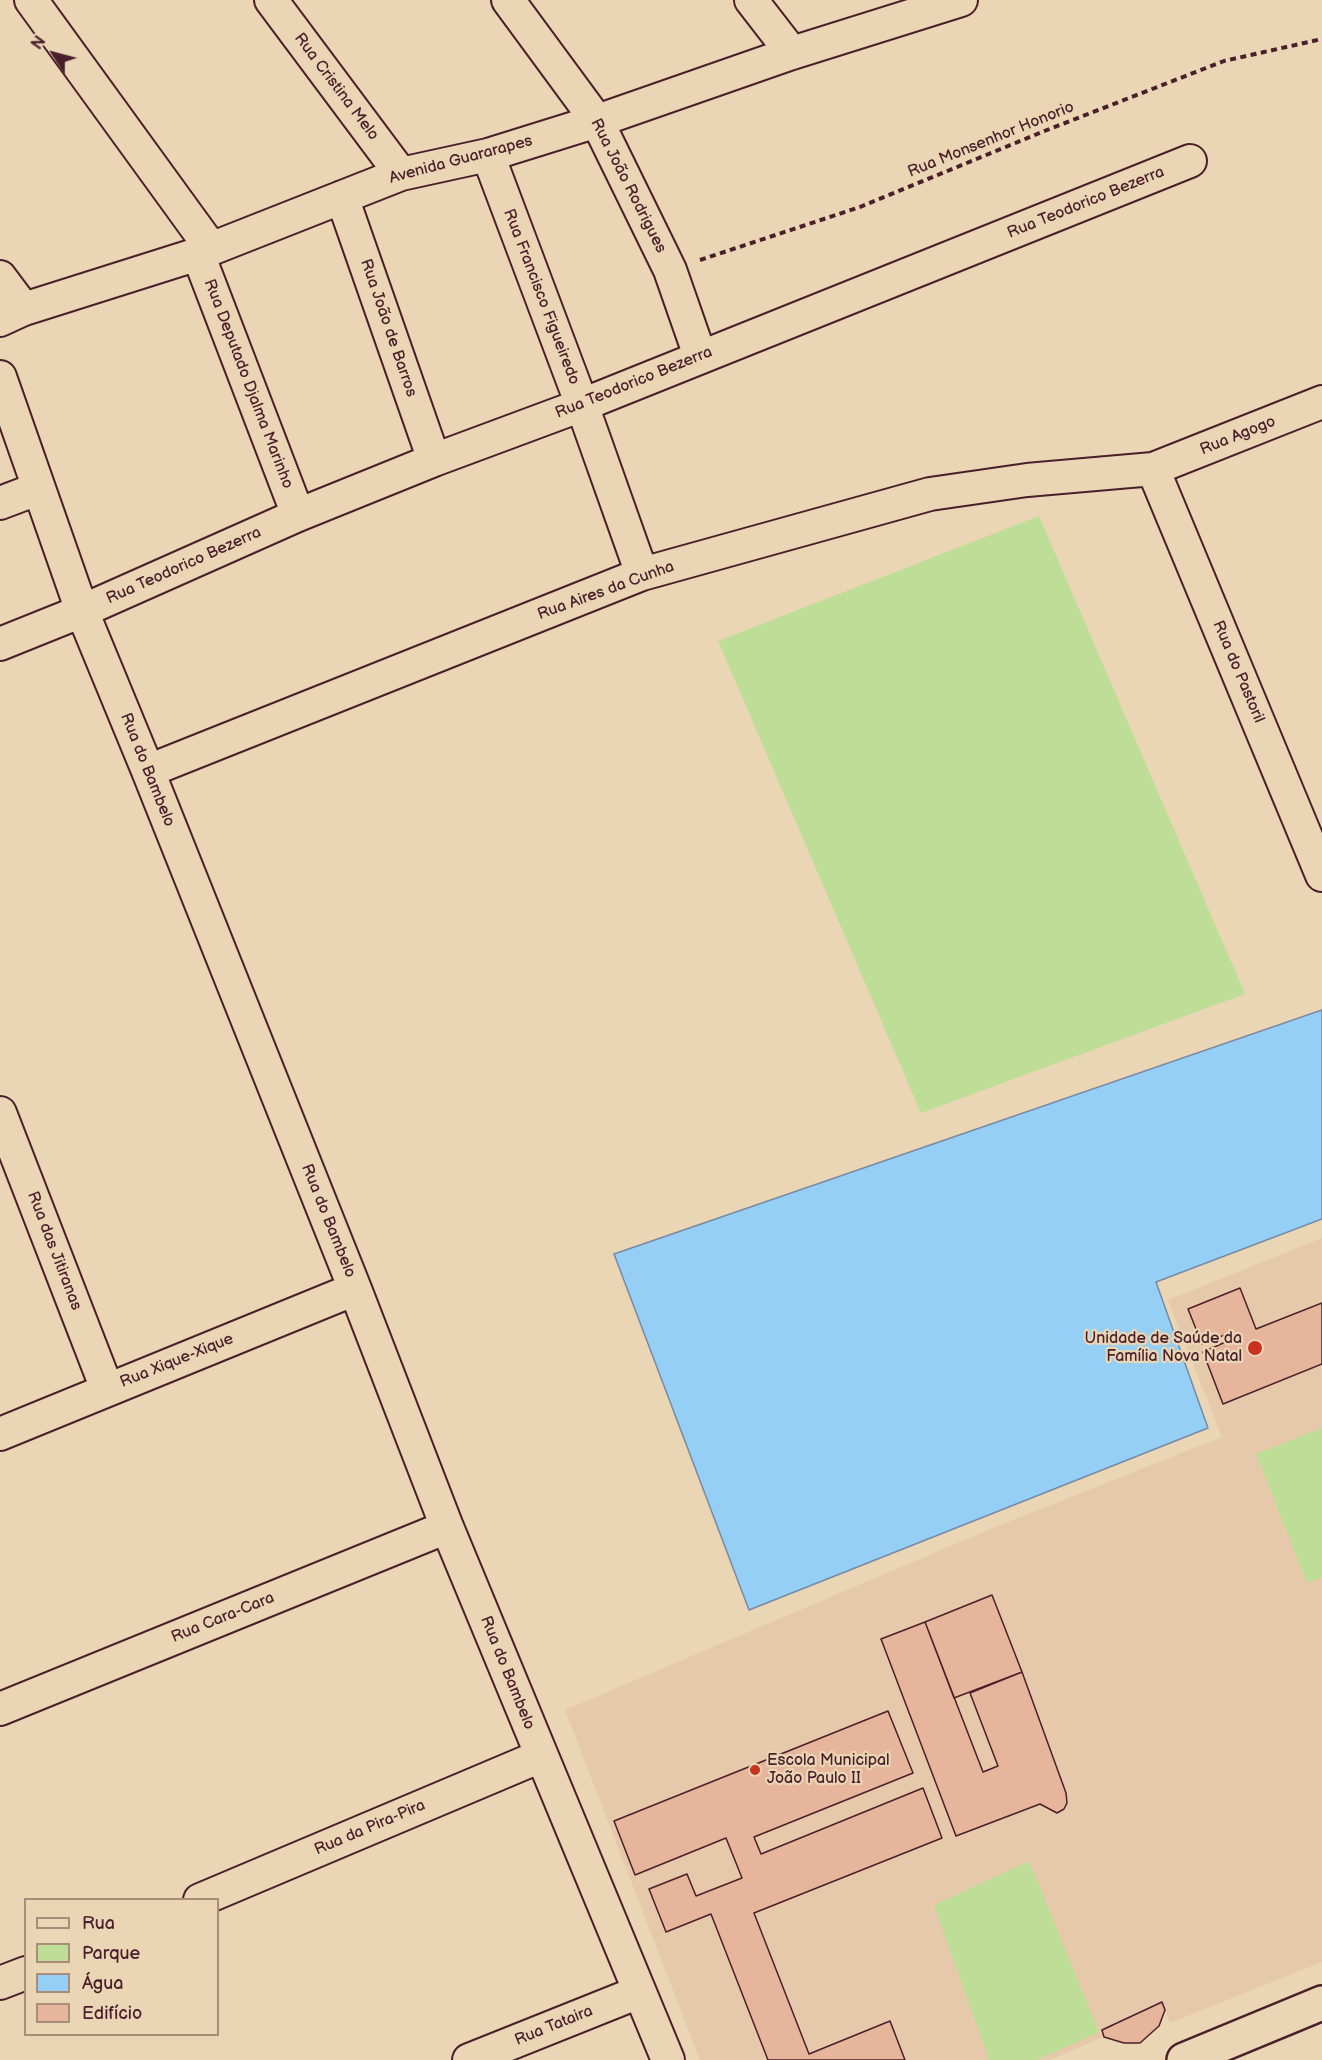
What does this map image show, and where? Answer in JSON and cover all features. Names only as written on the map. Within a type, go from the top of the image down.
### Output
[{"type":"street","name":"Rua Deputado Djalma Marinho","points":[[31,0],[205,251],[298,515]]},
{"type":"street","name":"Rua Cristina Melo","points":[[271,0],[401,174]]},
{"type":"street","name":"Rua João Rodrigues","points":[[508,0],[597,121],[670,270],[700,356]]},
{"type":"street","points":[[751,0],[792,53]]},
{"type":"street","name":"Avenida Guararapes","points":[[12,315],[205,251],[401,174],[488,156],[597,121],[792,53],[961,0]]},
{"type":"street","name":"Rua Francisco Figueiredo","points":[[488,156],[582,405],[642,574]]},
{"type":"street","name":"Rua Teodorico Bezerra","points":[[0,644],[82,611],[298,515],[434,460],[582,405],[1190,161]]},
{"type":"street","name":"Rua João de Barros","points":[[342,197],[434,460]]},
{"type":"street","points":[[0,277],[12,315]]},
{"type":"street","name":"Rua do Bambelo","points":[[0,378],[82,611],[355,1289],[447,1527],[668,2060]]},
{"type":"street","name":"Rua Agogo","points":[[1153,469],[1322,402]]},
{"type":"street","name":"Rua Aires da Cunha","points":[[148,771],[642,574],[930,494],[1027,480],[1153,469]]},
{"type":"street","name":"Rua do Pastoril","points":[[1153,469],[1322,874]]},
{"type":"street","points":[[0,503],[38,489]]},
{"type":"street","name":"Rua das Jitiranas","points":[[0,1113],[107,1389]]},
{"type":"street","name":"Rua Xique-Xique","points":[[0,1434],[355,1289]]},
{"type":"street","name":"Rua Cara-Cara","points":[[0,1709],[447,1527]]},
{"type":"street","name":"Rua da Pira-Pira","points":[[202,1898],[541,1756]]},
{"type":"street","points":[[0,1983],[24,1974]]},
{"type":"street","name":"Rua Tataira","points":[[469,2060],[639,1992]]},
{"type":"street","points":[[1184,2060],[1233,2051],[1322,2003]]},
{"type":"path","name":"Rua Monsenhor Honorio","points":[[670,270],[860,207],[1047,130],[1224,61],[1322,39]]},
{"type":"shaded area","points":[[1322,1238],[1322,1962],[1170,2023],[1165,2010],[1050,2060],[700,2060],[565,1710],[988,1530],[1222,1437],[1168,1300]]},
{"type":"green space","points":[[1039,516],[1245,994],[921,1113],[718,641]]},
{"type":"green space","points":[[1322,1428],[1322,1577],[1307,1583],[1256,1454]]},
{"type":"green space","points":[[1029,1861],[1099,2032],[1037,2060],[989,2060],[934,1905]]},
{"type":"water","points":[[1322,1010],[1322,1219],[1156,1282],[1208,1428],[749,1610],[614,1254]]},
{"type":"building","points":[[1240,1288],[1256,1329],[1322,1303],[1322,1364],[1223,1404],[1203,1352],[1230,1340],[1227,1334],[1202,1344],[1188,1309]]},
{"type":"building","points":[[992,1595],[1022,1672],[954,1698],[925,1622]]},
{"type":"building","points":[[925,1622],[983,1772],[998,1766],[970,1693],[1022,1672],[1066,1793],[1067,1803],[1064,1809],[1057,1813],[1040,1804],[956,1836],[881,1639]]},
{"type":"building","points":[[888,1711],[913,1773],[754,1837],[761,1854],[923,1788],[942,1838],[754,1913],[809,2054],[890,2021],[905,2060],[768,2060],[711,1914],[666,1932],[649,1889],[687,1874],[696,1896],[742,1878],[726,1838],[635,1875],[614,1821]]},
{"type":"building","points":[[1162,2002],[1165,2010],[1159,2026],[1140,2043],[1124,2043],[1104,2037],[1102,2030]]},
{"type":"place","name":"Unidade de Saúde da Família Nova Natal","points":[[1255,1348]]},
{"type":"place","name":"Escola Municipal João Paulo II","points":[[755,1770]]}]
